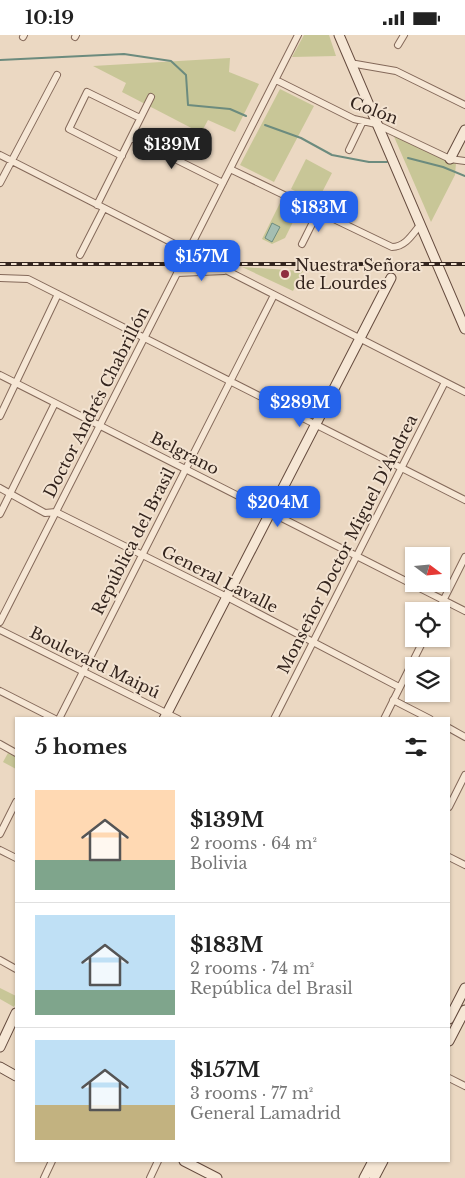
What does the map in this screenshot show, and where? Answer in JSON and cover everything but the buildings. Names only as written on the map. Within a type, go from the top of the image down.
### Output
[{"type":"street","name":"Doctor Andrés Chabrillón","points":[[0,622],[298,35]]},
{"type":"street","points":[[339,35],[465,329]]},
{"type":"street","points":[[398,45],[404,35]]},
{"type":"street","points":[[350,63],[396,71],[465,105]]},
{"type":"street","points":[[0,183],[57,75]]},
{"type":"street","name":"Colón","points":[[276,79],[354,119],[376,124],[450,159],[465,161]]},
{"type":"street","points":[[122,156],[69,129],[87,92],[140,119]]},
{"type":"street","points":[[80,255],[122,156],[151,97]]},
{"type":"street","points":[[349,151],[363,121]]},
{"type":"street","points":[[450,159],[465,131]]},
{"type":"street","points":[[131,137],[223,183]]},
{"type":"street","points":[[0,155],[465,392]]},
{"type":"street","points":[[230,169],[392,247],[405,243],[420,225]]},
{"type":"street","points":[[302,244],[318,212]]},
{"type":"street","points":[[178,273],[225,271]]},
{"type":"street","points":[[0,278],[28,279],[465,500]]},
{"type":"street","points":[[166,716],[391,278]]},
{"type":"street","points":[[0,416],[58,294]]},
{"type":"street","name":"República del Brasil","points":[[58,717],[274,295]]},
{"type":"street","name":"Belgrano","points":[[0,375],[465,611]]},
{"type":"street","name":"Monseñor Doctor Miguel D'Andrea","points":[[275,717],[445,383]]},
{"type":"street","points":[[0,514],[55,403]]},
{"type":"street","name":"General Lavalle","points":[[0,488],[46,513],[56,512],[227,597],[399,687]]},
{"type":"street","points":[[444,600],[465,557]]},
{"type":"street","name":"Boulevard Maipú","points":[[0,631],[82,671],[166,716]]},
{"type":"street","points":[[385,717],[420,647]]},
{"type":"street","points":[[0,691],[53,717]]},
{"type":"street","points":[[393,700],[426,717]]},
{"type":"street","points":[[450,729],[465,737]]},
{"type":"street","points":[[0,744],[15,752]]},
{"type":"street","points":[[452,793],[465,775]]},
{"type":"street","points":[[0,834],[15,804]]},
{"type":"street","points":[[0,850],[15,858]]},
{"type":"street","points":[[450,858],[465,865]]},
{"type":"street","points":[[0,960],[15,968]]},
{"type":"street","points":[[450,1017],[465,988]]},
{"type":"street","points":[[450,1039],[465,1010]]},
{"type":"street","points":[[0,1047],[15,1015]]},
{"type":"street","points":[[0,1067],[15,1075]]},
{"type":"street","points":[[450,1078],[465,1086]]},
{"type":"street","points":[[44,1178],[52,1162]]},
{"type":"street","points":[[150,1178],[158,1162]]},
{"type":"street","points":[[186,1162],[216,1178]]},
{"type":"street","points":[[364,1178],[372,1162]]},
{"type":"street","points":[[374,1178],[382,1162]]},
{"type":"shaded area","points":[[304,35],[329,35],[336,56],[292,57]]},
{"type":"shaded area","points":[[230,58],[229,72],[259,84],[235,132],[208,120],[201,133],[122,92],[126,83],[93,66]]},
{"type":"shaded area","points":[[280,89],[314,106],[274,182],[240,165]]},
{"type":"shaded area","points":[[392,132],[456,163],[455,175],[431,222]]},
{"type":"shaded area","points":[[306,159],[332,173],[317,202],[291,189]]},
{"type":"shaded area","points":[[282,199],[300,208],[285,238],[272,244],[262,239]]},
{"type":"shaded area","points":[[272,223],[280,227],[272,242],[265,238]]},
{"type":"shaded area","points":[[242,267],[303,271],[293,291]]},
{"type":"shaded area","points":[[8,753],[15,756],[15,768],[3,762]]},
{"type":"shaded area","points":[[0,988],[15,996],[15,1005],[14,1007],[0,999]]},
{"type":"waterway","points":[[0,60],[124,54],[171,61],[186,75],[188,105],[230,109],[246,116]]},
{"type":"waterway","points":[[265,125],[301,138],[332,155],[369,162],[387,162]]},
{"type":"waterway","points":[[408,158],[443,167],[465,176]]},
{"type":"railway","points":[[0,264],[465,264]]},
{"type":"place","name":"Nuestra Señora de Lourdes","points":[[285,274]]}]
